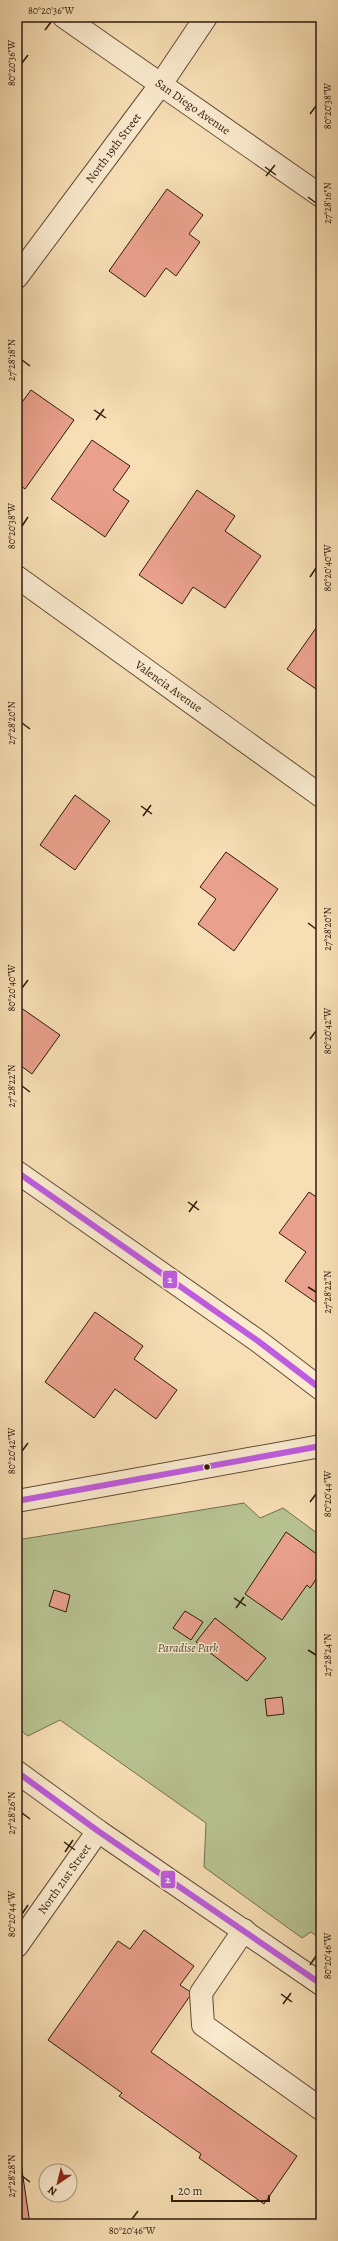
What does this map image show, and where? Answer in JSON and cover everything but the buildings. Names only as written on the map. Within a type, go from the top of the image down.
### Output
[{"type":"street","name":"San Diego Avenue","points":[[64,17],[321,196]]},
{"type":"street","name":"North 19th Street","points":[[17,277],[161,84],[206,17]]},
{"type":"street","name":"Valencia Avenue","points":[[17,577],[321,796]]},
{"type":"street","points":[[17,1172],[258,1341],[321,1389]]},
{"type":"street","points":[[17,1501],[321,1446]]},
{"type":"street","points":[[17,1772],[98,1831],[321,1984]]},
{"type":"street","name":"North 21st Street","points":[[17,1946],[98,1831]]},
{"type":"street","points":[[244,1930],[201,1993],[203,2025],[321,2109]]},
{"type":"green space","name":"Paradise Park","points":[[244,1503],[260,1518],[283,1508],[321,1536],[321,1939],[311,1932],[302,1938],[204,1867],[206,1823],[60,1720],[28,1736],[17,1728],[17,1540]]},
{"type":"transit line","name":"2","points":[[17,1172],[258,1341],[321,1389]]},
{"type":"transit line","name":"2","points":[[17,1501],[321,1446]]},
{"type":"transit line","name":"2","points":[[17,1772],[98,1831],[321,1984]]}]
